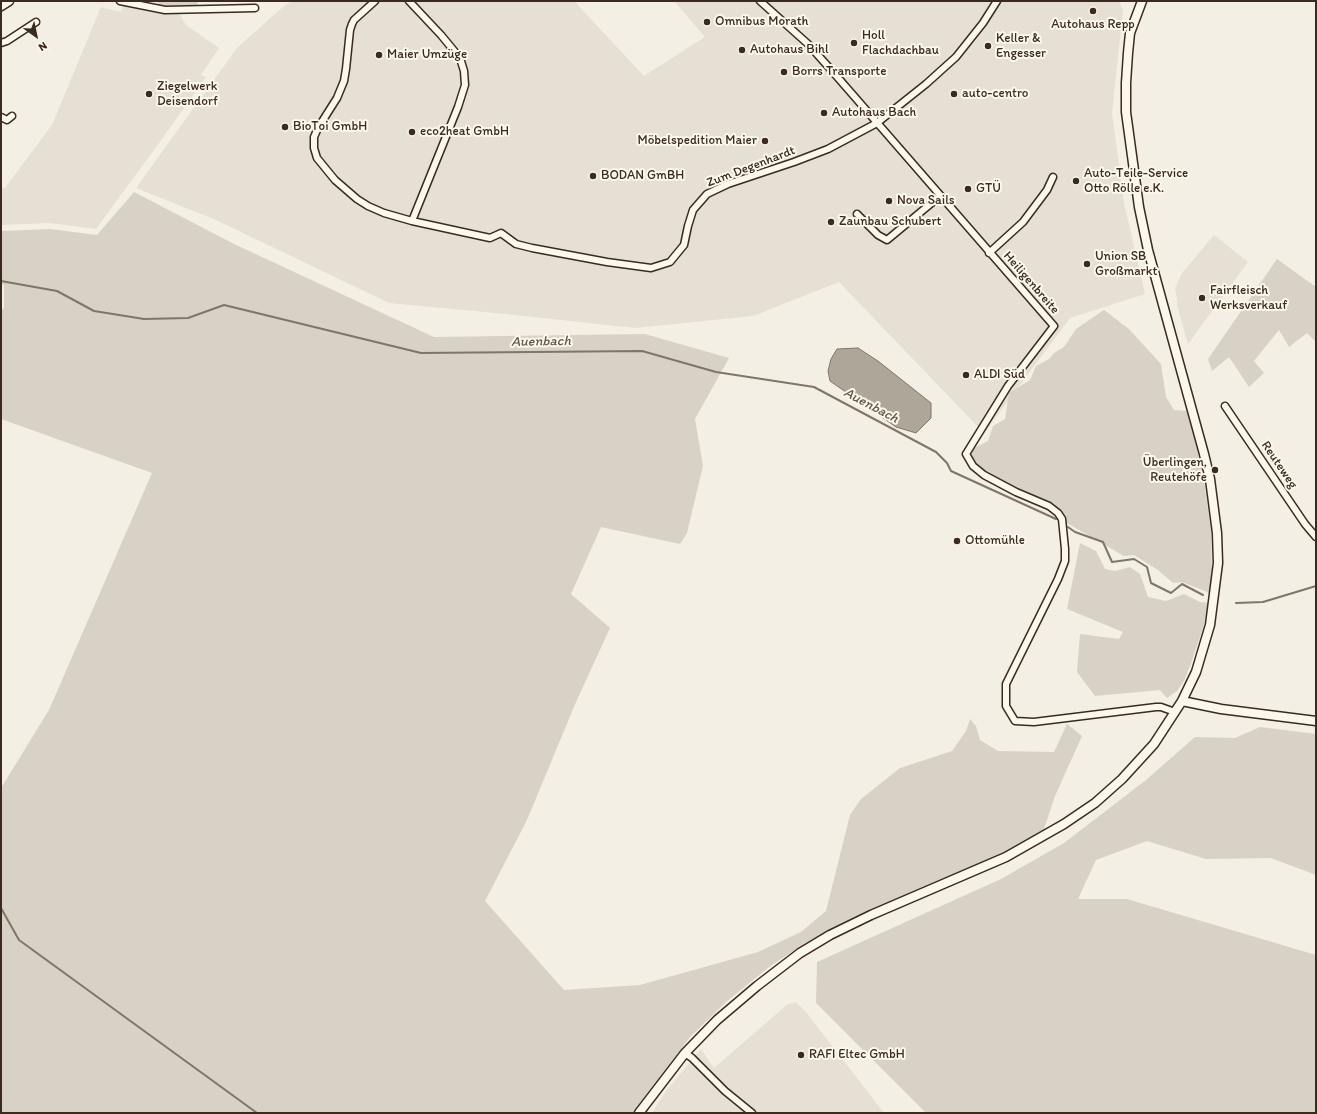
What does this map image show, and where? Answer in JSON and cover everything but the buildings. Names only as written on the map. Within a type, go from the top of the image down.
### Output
[{"type":"main road","points":[[1,6],[9,1]]},
{"type":"main road","points":[[639,1113],[685,1053],[718,1020],[757,986],[800,953],[830,935],[871,915],[1006,857],[1071,820],[1105,794],[1140,761],[1154,744],[1182,701],[1196,672],[1210,625],[1218,563],[1217,534],[1210,479],[1152,263],[1139,208],[1126,112],[1128,53],[1136,1]]},
{"type":"main road","points":[[1130,33],[1142,1]]},
{"type":"main road","points":[[1182,701],[1221,709],[1316,721]]},
{"type":"street","points":[[120,1],[165,10],[255,8]]},
{"type":"street","points":[[375,1],[354,20],[352,24],[344,81],[337,98],[318,128],[314,137],[314,148],[318,158],[335,180],[357,199],[384,213],[412,221],[454,119],[466,85],[460,58],[409,1]]},
{"type":"street","name":"Heiligenbreite","points":[[760,1],[808,44],[1054,326],[1008,386],[966,454],[973,466],[984,475],[1016,492],[1049,506],[1058,513],[1062,519],[1065,562],[1006,684],[1006,706],[1015,721],[1034,722],[1156,707],[1161,707],[1175,712]]},
{"type":"street","name":"Zum Degenhardt","points":[[412,221],[490,238],[501,233],[516,244],[568,256],[651,268],[670,262],[684,245],[693,210],[707,194],[728,184],[828,149],[877,123],[926,84],[956,57],[983,23],[997,1]]},
{"type":"street","points":[[1,43],[7,41],[36,22]]},
{"type":"street","points":[[1,117],[7,120],[12,116]]},
{"type":"street","name":"Heiligenbreite","points":[[989,252],[1023,222],[1047,190],[1053,177]]},
{"type":"street","points":[[857,214],[878,235],[887,240],[940,196]]},
{"type":"street","name":"Reuteweg","points":[[1225,406],[1305,524],[1316,537]]},
{"type":"street","points":[[685,1053],[725,1091],[752,1113]]},
{"type":"shaded area","points":[[158,1],[197,1],[198,5],[178,7],[159,6]]},
{"type":"shaded area","points":[[293,1],[574,1],[644,76],[705,37],[674,1],[1119,1],[1123,10],[1112,113],[1124,203],[1145,294],[1070,318],[984,433],[839,282],[753,316],[635,328],[389,303],[216,220],[136,188],[237,48],[284,6]]},
{"type":"shaded area","points":[[123,6],[166,14],[179,13],[186,25],[219,48],[201,75],[206,77],[96,229],[50,223],[1,225],[1,188],[5,188],[52,125],[101,7],[121,12]]},
{"type":"shaded area","points":[[134,192],[234,244],[434,337],[645,334],[729,358],[695,419],[703,466],[687,533],[680,544],[601,527],[571,594],[610,628],[576,702],[527,820],[485,901],[564,990],[640,985],[758,952],[801,932],[826,911],[850,815],[861,799],[900,768],[952,751],[966,731],[970,719],[976,726],[980,740],[998,751],[1054,752],[1067,724],[1082,736],[1055,796],[1042,835],[973,867],[934,882],[862,914],[805,943],[769,967],[726,1002],[690,1037],[633,1113],[1,1113],[1,788],[49,710],[152,473],[1,419],[1,310],[4,308],[4,285],[1,284],[1,231],[50,229],[97,235]]},
{"type":"shaded area","points":[[1214,235],[1248,262],[1188,344],[1177,305],[1175,288],[1182,273]]},
{"type":"shaded area","points":[[1277,259],[1316,287],[1316,342],[1307,333],[1289,347],[1279,330],[1254,361],[1264,373],[1249,387],[1229,357],[1212,371],[1208,359]]},
{"type":"shaded area","points":[[1104,310],[1129,329],[1161,364],[1166,397],[1174,410],[1187,411],[1203,473],[1211,531],[1212,582],[1210,593],[1182,582],[1173,583],[1158,570],[1134,555],[1124,556],[1067,523],[1060,510],[1016,491],[986,473],[976,466],[970,454],[974,448],[988,441],[993,426],[1005,419],[1009,393],[1030,380],[1036,366],[1049,359],[1054,353],[1064,347],[1076,329]]},
{"type":"shaded area","points":[[1080,543],[1096,551],[1105,569],[1115,571],[1130,567],[1140,574],[1148,597],[1166,601],[1184,594],[1200,602],[1208,603],[1203,628],[1184,681],[1177,691],[1167,698],[1160,690],[1095,696],[1077,672],[1080,634],[1119,639],[1123,632],[1067,609]]},
{"type":"shaded area","points":[[1260,727],[1316,734],[1316,875],[1271,858],[1206,859],[1147,841],[1096,860],[1078,899],[1127,899],[1316,955],[1316,1113],[926,1113],[816,1003],[817,962],[1001,879],[1064,843],[1146,780],[1195,737],[1235,738]]},
{"type":"shaded area","points":[[796,1002],[806,1012],[884,1113],[652,1113],[666,1091],[701,1049],[714,1068],[788,1004]]},
{"type":"water","points":[[858,348],[878,361],[931,403],[931,418],[916,433],[896,427],[830,381],[828,371],[831,359],[837,349]]},
{"type":"waterway","name":"Auenbach","points":[[1,281],[57,291],[94,311],[144,319],[188,318],[224,305],[421,353],[642,351],[716,372],[814,387],[936,452],[947,463],[951,471],[1056,519]]},
{"type":"waterway","name":"Auenbach","points":[[1068,527],[1075,532],[1103,542],[1112,562],[1134,559],[1147,567],[1151,583],[1171,593],[1182,584],[1203,595]]},
{"type":"waterway","name":"Auenbach","points":[[1236,603],[1263,602],[1316,586]]},
{"type":"waterway","points":[[1,908],[19,940],[257,1113]]},
{"type":"place","name":"Autohaus Repp","points":[[1093,11]]},
{"type":"place","name":"Omnibus Morath","points":[[707,22]]},
{"type":"place","name":"Holl Flachdachbau","points":[[854,43]]},
{"type":"place","name":"Keller & Engesser","points":[[988,46]]},
{"type":"place","name":"Autohaus Bihl","points":[[742,50]]},
{"type":"place","name":"Maier Umzüge","points":[[379,55]]},
{"type":"place","name":"Borrs Transporte","points":[[784,72]]},
{"type":"place","name":"Ziegelwerk Deisendorf","points":[[149,94]]},
{"type":"place","name":"auto-centro","points":[[954,94]]},
{"type":"place","name":"Autohaus Bach","points":[[824,113]]},
{"type":"place","name":"BioToi GmbH","points":[[285,127]]},
{"type":"place","name":"eco2heat GmbH","points":[[412,132]]},
{"type":"place","name":"Möbelspedition Maier","points":[[765,141]]},
{"type":"place","name":"BODAN GmBH","points":[[593,176]]},
{"type":"place","name":"Auto-Teile-Service Otto Rölle e.K.","points":[[1076,181]]},
{"type":"place","name":"GTÜ","points":[[968,189]]},
{"type":"place","name":"Nova Sails","points":[[889,201]]},
{"type":"place","name":"Zaunbau Schubert","points":[[831,222]]},
{"type":"place","name":"Union SB Großmarkt","points":[[1087,264]]},
{"type":"place","name":"Fairfleisch Werksverkauf","points":[[1202,298]]},
{"type":"place","name":"ALDI Süd","points":[[966,375]]},
{"type":"place","name":"Überlingen, Reutehöfe","points":[[1215,470]]},
{"type":"place","name":"Ottomühle","points":[[957,541]]},
{"type":"place","name":"RAFI Eltec GmbH","points":[[801,1055]]}]
